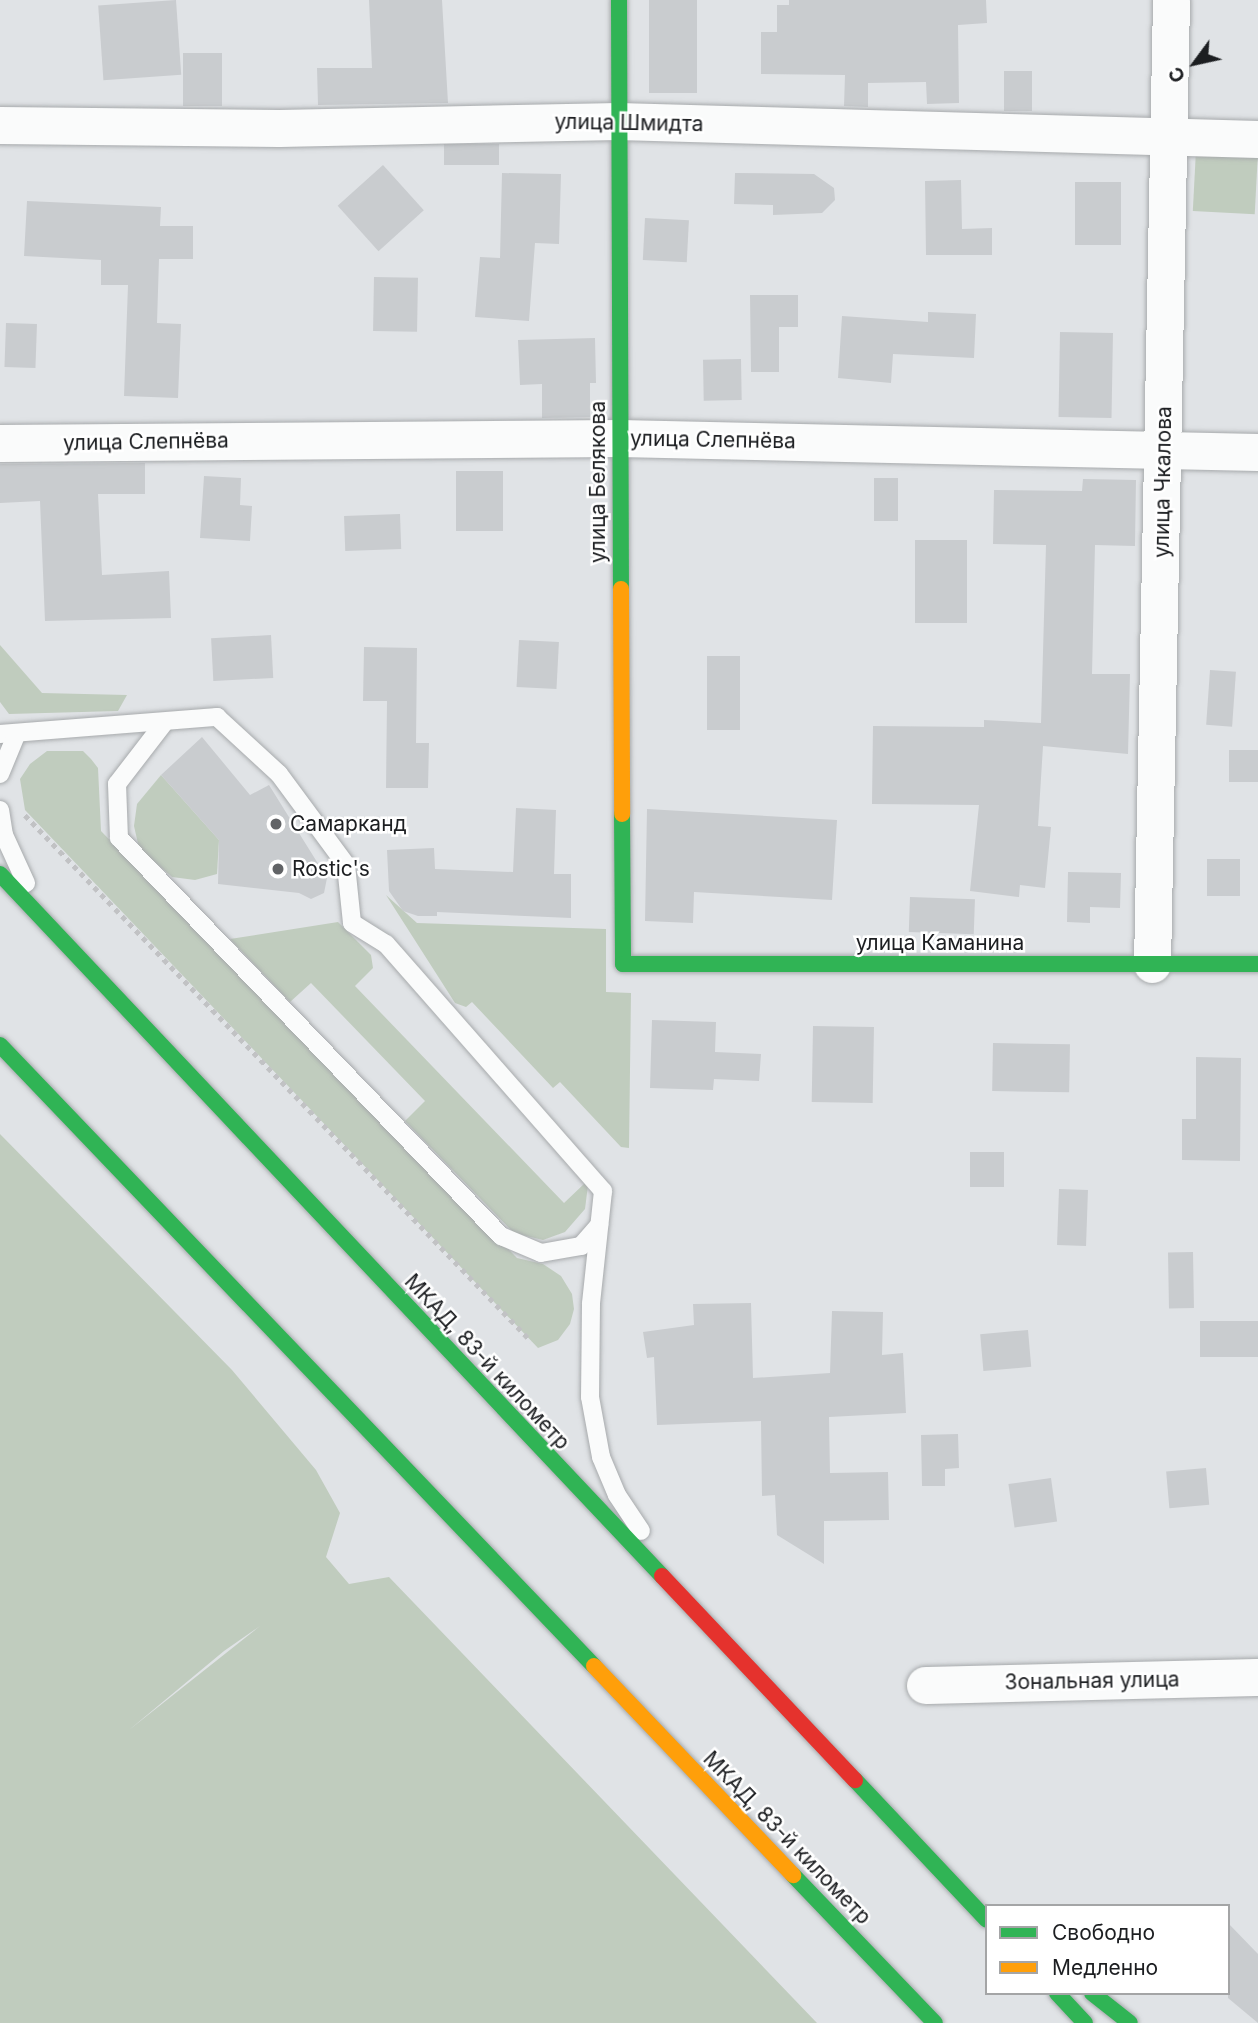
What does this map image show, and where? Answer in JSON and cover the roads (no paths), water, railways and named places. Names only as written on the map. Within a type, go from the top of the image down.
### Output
[{"type":"main road","name":"улица Белякова","points":[[619,0],[623,964]]},
{"type":"main road","name":"МКАД, 83-й километр","points":[[0,874],[944,1877]]},
{"type":"main road","name":"улица Каманина","points":[[623,964],[1258,964]]},
{"type":"main road","name":"МКАД, 83-й километр","points":[[0,1045],[935,2023]]},
{"type":"main road","points":[[944,1877],[985,1908]]},
{"type":"main road","points":[[944,1877],[985,1918]]},
{"type":"main road","points":[[1059,1995],[1086,2023]]},
{"type":"main road","points":[[1095,1995],[1130,2023]]},
{"type":"street","name":"улица Чкалова","points":[[1152,964],[1171,0]]},
{"type":"street","name":"улица Шмидта","points":[[0,125],[279,128],[618,121],[1169,139],[1258,139]]},
{"type":"street","name":"улица Слепнёва","points":[[0,443],[619,438],[1258,452]]},
{"type":"street","name":"Зональная улица","points":[[925,1685],[1258,1677]]},
{"type":"lane","points":[[0,774],[9,734],[217,717],[279,774],[346,865],[352,923],[386,944],[603,1191],[591,1304],[590,1397],[601,1457],[617,1494],[703,1623]]},
{"type":"lane","points":[[163,723],[117,784],[119,838],[501,1236],[541,1253],[581,1246],[599,1225]]},
{"type":"lane","points":[[0,810],[4,835],[17,866],[52,928]]},
{"type":"place","name":"Самарканд","points":[[276,824]]},
{"type":"place","name":"Rostic's","points":[[278,869]]}]
